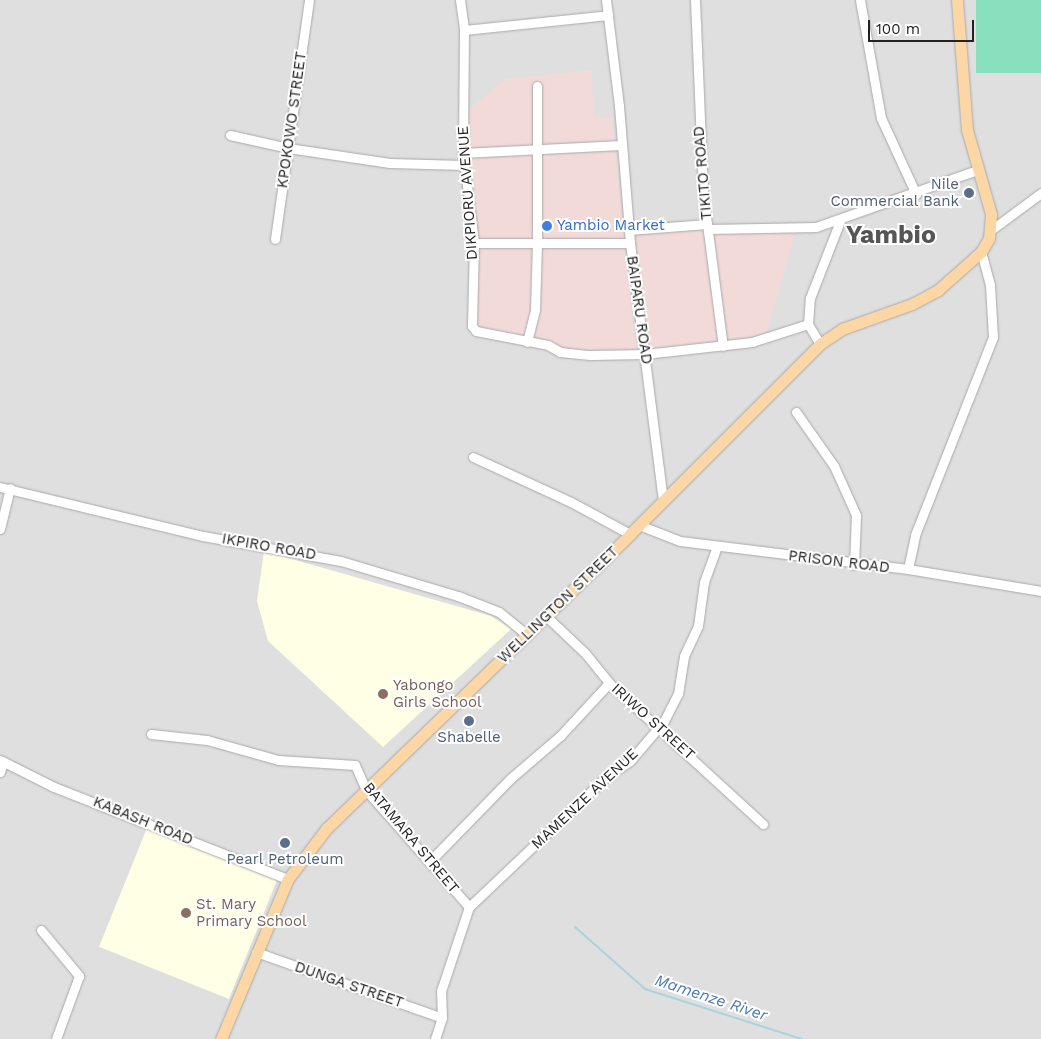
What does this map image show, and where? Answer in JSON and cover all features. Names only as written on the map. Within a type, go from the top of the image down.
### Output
[{"type":"main road","points":[[957,0],[967,130],[977,170],[989,201],[991,230],[982,252]]},
{"type":"main road","name":"WELLINGTON STREET","points":[[221,1039],[288,878],[326,829],[630,534],[820,344],[842,329],[912,304],[938,290],[982,252]]},
{"type":"street","name":"KPOKOWO STREET","points":[[275,239],[309,0]]},
{"type":"street","name":"DIKPIORU AVENUE","points":[[460,0],[464,30],[463,153],[474,243],[472,326],[476,331],[527,342]]},
{"type":"street","name":"BAIPARU ROAD","points":[[606,0],[622,145],[630,244],[663,500]]},
{"type":"street","name":"TIKITO ROAD","points":[[695,0],[699,136],[707,226],[723,346]]},
{"type":"street","points":[[860,0],[881,118],[916,194]]},
{"type":"street","points":[[464,30],[608,15]]},
{"type":"street","points":[[537,86],[539,148],[535,310],[527,342],[580,354],[645,354],[752,342],[808,324]]},
{"type":"street","points":[[230,135],[288,148],[390,163],[464,165]]},
{"type":"street","points":[[463,153],[622,145]]},
{"type":"street","points":[[629,230],[707,226],[816,227],[840,221],[977,170]]},
{"type":"street","points":[[991,230],[1041,193]]},
{"type":"street","points":[[820,344],[808,324],[810,298],[840,221]]},
{"type":"street","points":[[474,243],[630,244]]},
{"type":"street","points":[[908,569],[915,535],[993,337],[990,285],[982,252]]},
{"type":"street","points":[[796,412],[834,466],[856,515],[854,565]]},
{"type":"street","points":[[473,457],[571,502],[630,534]]},
{"type":"street","name":"IKPIRO ROAD","points":[[0,487],[203,536],[341,561],[466,599],[499,612],[527,635]]},
{"type":"street","points":[[0,529],[10,488]]},
{"type":"street","name":"PRISON ROAD","points":[[639,525],[680,540],[854,565],[908,569],[1041,591]]},
{"type":"street","name":"MAMENZE AVENUE","points":[[435,1039],[442,1018],[441,990],[469,907],[607,776],[630,761],[658,728],[678,694],[684,656],[698,626],[704,582],[717,546]]},
{"type":"street","name":"IRIWO STREET","points":[[546,616],[585,653],[609,683],[763,824]]},
{"type":"street","points":[[429,862],[511,778],[560,736],[609,683]]},
{"type":"street","name":"BATAMARA STREET","points":[[151,734],[206,740],[278,760],[355,765],[366,790],[469,907]]},
{"type":"street","points":[[0,772],[2,760]]},
{"type":"street","name":"KABASH ROAD","points":[[2,760],[54,786],[288,878]]},
{"type":"street","points":[[41,930],[80,976],[56,1039]]},
{"type":"street","name":"DUNGA STREET","points":[[256,952],[442,1018]]},
{"type":"shaded area","points":[[0,0],[1041,0],[1041,1039],[0,1039]]},
{"type":"shaded area","name":"Yambio Market","points":[[592,70],[593,116],[612,118],[636,351],[556,349],[474,334],[467,111],[505,79]]},
{"type":"shaded area","points":[[705,225],[717,341],[647,349],[634,232]]},
{"type":"shaded area","points":[[796,229],[766,335],[725,344],[714,257],[715,231]]},
{"type":"shaded area","name":"Yabongo Girls School","points":[[264,551],[491,616],[511,629],[383,747],[268,641],[257,601]]},
{"type":"shaded area","name":"St. Mary Primary School","points":[[147,828],[277,880],[229,999],[99,947]]},
{"type":"green space","points":[[976,0],[1041,0],[1041,73],[976,73]]},
{"type":"waterway","name":"Mamenze River","points":[[575,927],[645,989],[802,1039]]},
{"type":"place","name":"Nile Commercial Bank","points":[[969,193]]},
{"type":"place","name":"Yambio Market","points":[[547,226]]},
{"type":"place","name":"Yabongo Girls School","points":[[383,694]]},
{"type":"place","name":"Shabelle","points":[[469,721]]},
{"type":"place","name":"Pearl Petroleum","points":[[285,843]]},
{"type":"place","name":"St. Mary Primary School","points":[[186,913]]},
{"type":"district","name":"Yambio","points":[[891,235]]}]
